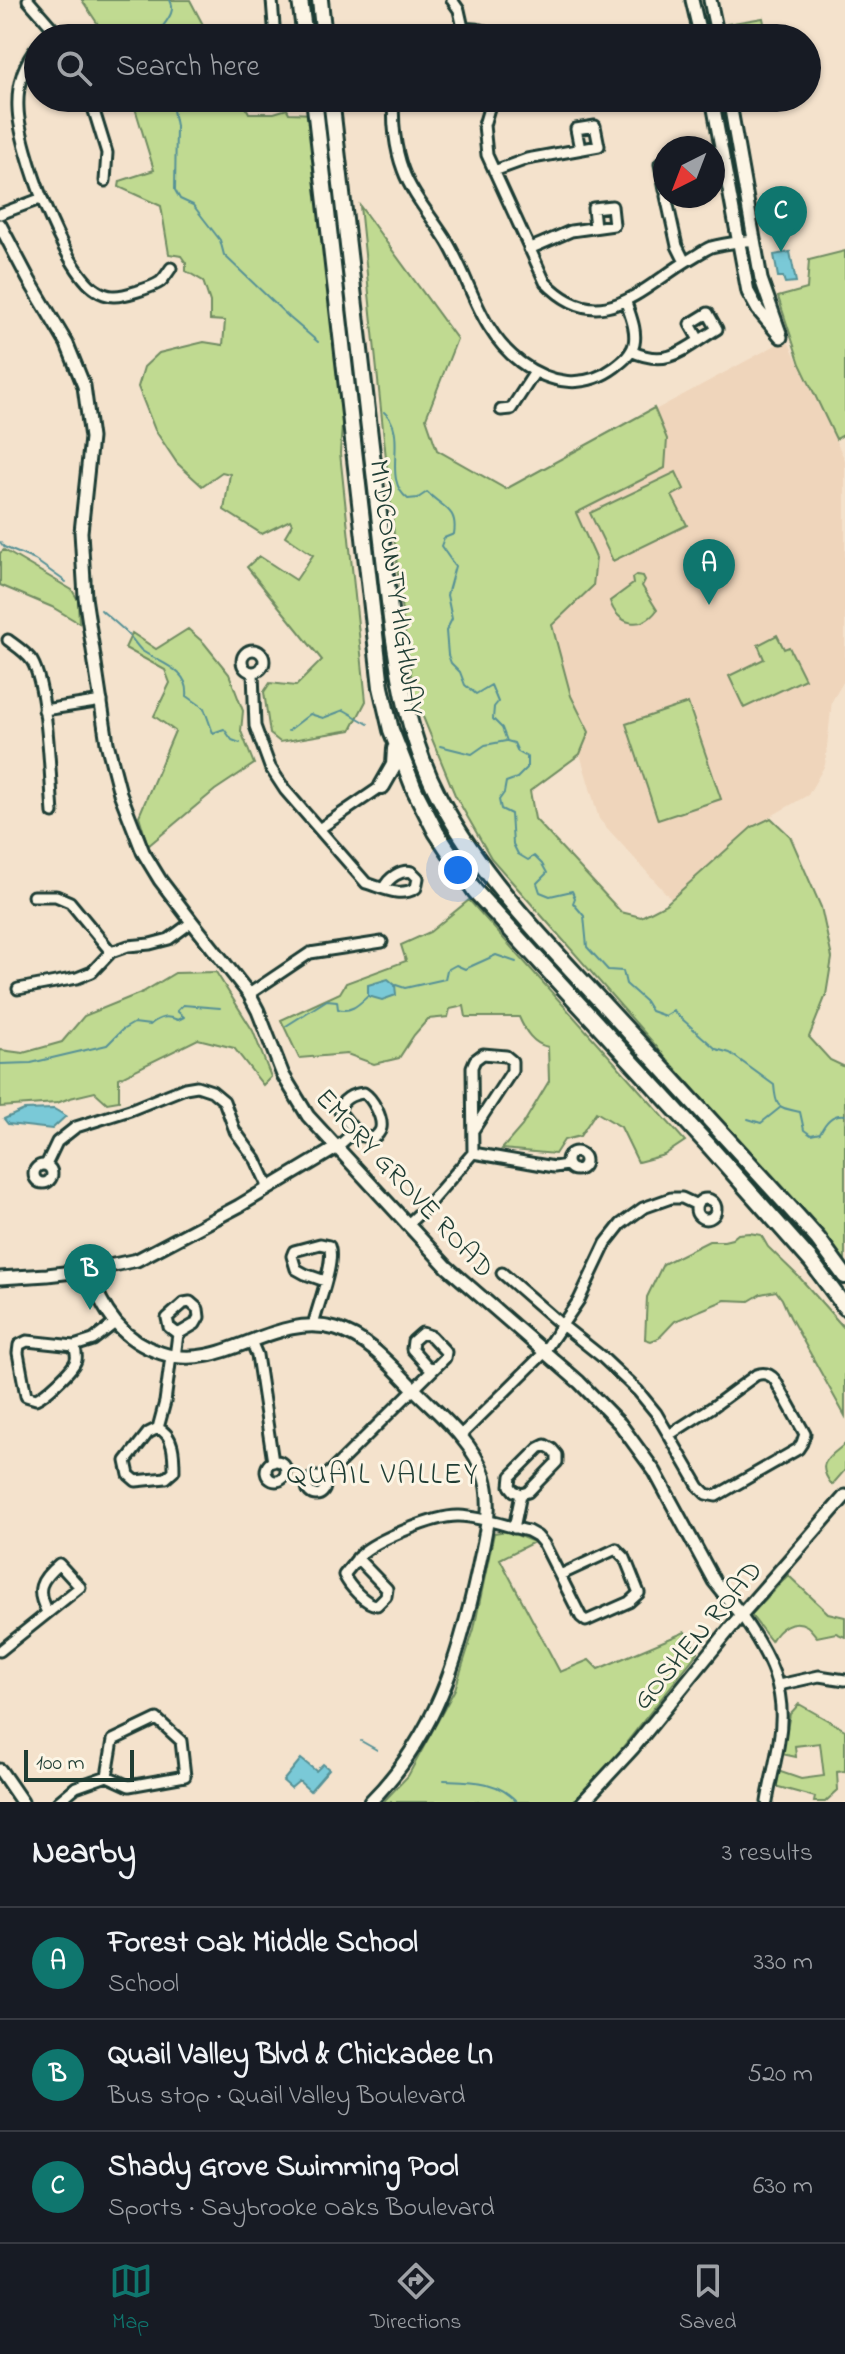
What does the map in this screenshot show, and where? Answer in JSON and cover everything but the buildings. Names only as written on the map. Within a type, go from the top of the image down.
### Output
[{"type":"main road","points":[[300,0],[303,24]]},
{"type":"main road","points":[[320,0],[323,24]]},
{"type":"main road","name":"MIDCOUNTY HIGHWAY","points":[[316,112],[381,687],[396,744],[415,791],[436,832],[475,891],[711,1148],[811,1261],[845,1307]]},
{"type":"main road","name":"MIDCOUNTY HIGHWAY","points":[[333,112],[391,619],[402,696],[419,752],[440,799],[479,862],[548,944],[818,1239],[845,1276]]},
{"type":"main road","points":[[382,786],[394,765],[396,744]]},
{"type":"main road","points":[[382,786],[394,784],[415,791]]},
{"type":"street","points":[[28,0],[45,24]]},
{"type":"street","points":[[272,0],[274,24]]},
{"type":"street","points":[[452,0],[459,10],[462,24]]},
{"type":"street","points":[[692,0],[698,24]]},
{"type":"street","points":[[710,0],[715,24]]},
{"type":"street","points":[[24,67],[17,110],[29,164],[40,199],[87,283],[98,292],[114,296],[160,282],[171,268]]},
{"type":"street","points":[[94,112],[107,153],[105,181]]},
{"type":"street","points":[[395,112],[398,155],[404,175],[449,246],[488,327],[518,360],[535,372],[571,383],[588,381],[608,372],[631,351],[635,342],[626,302]]},
{"type":"street","points":[[488,112],[484,125],[485,141],[494,171],[545,282],[567,300],[595,309],[626,302],[710,247],[754,240]]},
{"type":"street","points":[[715,112],[748,292],[758,310],[781,337],[761,279],[731,112]]},
{"type":"street","points":[[494,171],[527,159],[580,149]]},
{"type":"street","points":[[0,214],[40,199]]},
{"type":"street","points":[[669,208],[677,246],[685,262]]},
{"type":"street","name":"EMORY GROVE ROAD","points":[[0,225],[67,344],[84,386],[91,438],[81,532],[82,563],[107,743],[133,832],[160,880],[249,994],[292,1092],[308,1116],[457,1276],[594,1396],[628,1432],[655,1472],[714,1581],[741,1615],[766,1655],[779,1685],[782,1722],[767,1802]]},
{"type":"street","points":[[529,249],[571,231],[595,227]]},
{"type":"street","points":[[631,351],[654,360],[664,359],[699,340]]},
{"type":"street","points":[[501,410],[511,409],[535,372]]},
{"type":"street","points":[[8,640],[33,663],[44,710],[53,813]]},
{"type":"street","points":[[253,673],[255,726],[263,752],[285,790],[363,881],[384,888]]},
{"type":"street","points":[[44,710],[102,701]]},
{"type":"street","points":[[319,829],[382,786]]},
{"type":"street","points":[[33,896],[56,896],[70,902],[111,952]]},
{"type":"street","points":[[18,989],[77,978],[92,972],[111,952],[169,939],[192,922]]},
{"type":"street","points":[[249,994],[310,953],[382,942]]},
{"type":"street","points":[[407,1225],[473,1153],[473,1064],[483,1054],[506,1056],[513,1063],[512,1071],[474,1129]]},
{"type":"street","points":[[46,1165],[57,1142],[76,1127],[185,1088],[201,1087],[224,1101],[237,1134],[256,1160],[269,1188]]},
{"type":"street","points":[[365,1093],[372,1099],[381,1127],[373,1138],[354,1132],[341,1114],[340,1106],[346,1099],[365,1093]]},
{"type":"street","points":[[0,1278],[90,1270],[126,1263],[150,1254],[336,1148],[354,1132]]},
{"type":"street","points":[[473,1153],[554,1167],[567,1165]]},
{"type":"street","points":[[460,1436],[544,1352],[583,1293],[606,1243],[621,1224],[643,1208],[668,1199],[682,1198],[697,1205]]},
{"type":"street","points":[[313,1326],[332,1255],[329,1246],[320,1244],[294,1251],[292,1256],[296,1269],[325,1281]]},
{"type":"street","points":[[90,1270],[100,1300],[115,1323],[139,1343],[173,1356],[211,1356],[287,1328],[313,1326],[338,1330],[364,1342],[414,1389],[474,1454],[489,1499],[463,1634],[446,1687],[413,1749],[370,1802]]},
{"type":"street","name":"EMORY GROVE ROAD","points":[[502,1273],[626,1378],[650,1405],[702,1492],[710,1496],[719,1494],[798,1449],[804,1431],[775,1380],[765,1374],[756,1375],[669,1435]]},
{"type":"street","points":[[74,1346],[77,1357],[74,1364],[41,1397],[32,1399],[26,1396],[19,1345],[27,1341],[74,1346],[93,1340],[115,1323]]},
{"type":"street","points":[[158,1428],[178,1334]]},
{"type":"street","points":[[251,1341],[257,1355],[273,1462]]},
{"type":"street","points":[[323,1479],[435,1368]]},
{"type":"street","points":[[158,1428],[170,1438],[174,1471],[166,1478],[134,1480],[128,1474],[128,1457],[149,1432],[158,1428]]},
{"type":"street","points":[[545,1445],[550,1447],[557,1455],[557,1463],[528,1492],[521,1494],[510,1486],[511,1476],[539,1448],[545,1445]]},
{"type":"street","points":[[514,1528],[521,1494]]},
{"type":"street","name":"GOSHEN ROAD","points":[[583,1802],[633,1748],[741,1615],[845,1496]]},
{"type":"street","points":[[357,1558],[387,1589],[386,1596],[377,1605],[370,1604],[345,1578],[345,1571],[357,1558],[381,1540],[445,1518],[460,1516],[532,1533],[540,1539],[581,1617],[586,1621],[633,1600],[639,1593],[625,1558],[616,1549],[560,1575]]},
{"type":"street","points":[[0,1651],[80,1587],[59,1564],[45,1576],[40,1592],[47,1612]]},
{"type":"street","points":[[779,1685],[819,1676],[845,1680]]},
{"type":"street","points":[[58,1802],[76,1787],[107,1776],[129,1786],[185,1776],[181,1741],[157,1719],[113,1740],[107,1776]]},
{"type":"street","points":[[0,1770],[22,1802]]},
{"type":"shaded area","points":[[787,339],[845,460],[845,679],[832,701],[825,765],[808,795],[752,827],[672,900],[599,819],[580,754],[589,731],[571,696],[552,625],[593,586],[596,558],[576,513],[667,439],[655,410]]},
{"type":"green space","points":[[82,0],[190,0],[203,24],[98,24]]},
{"type":"green space","points":[[763,18],[764,24],[727,24]]},
{"type":"green space","points":[[136,112],[316,114],[345,385],[340,453],[366,701],[351,730],[280,742],[270,734],[264,692],[270,683],[296,686],[322,660],[247,567],[259,556],[296,580],[313,555],[285,536],[292,524],[290,520],[262,534],[224,510],[230,474],[222,472],[202,486],[177,463],[155,430],[138,387],[144,367],[159,353],[204,342],[223,345],[225,321],[210,320],[210,302],[203,281],[186,271],[186,263],[181,256],[169,254],[161,206],[119,187],[120,181],[154,170]]},
{"type":"green space","points":[[360,206],[457,339],[426,418],[437,450],[506,489],[655,410],[667,439],[665,468],[576,513],[596,558],[593,586],[552,625],[571,696],[589,732],[580,754],[530,791],[535,819],[621,912],[641,917],[666,904],[752,827],[771,818],[790,836],[821,907],[832,958],[826,995],[809,1037],[830,1060],[845,1067],[845,1264],[491,858],[455,795],[414,695],[402,613]]},
{"type":"green space","points":[[845,251],[845,434],[836,439],[800,364],[778,297],[807,289],[809,260]]},
{"type":"green space","points":[[676,472],[684,489],[672,496],[687,525],[613,561],[590,513]]},
{"type":"green space","points":[[4,550],[72,590],[78,600],[79,623],[52,607],[0,585],[0,553]]},
{"type":"green space","points":[[643,576],[642,586],[657,610],[651,617],[637,623],[624,620],[610,601],[633,584],[632,578]]},
{"type":"green space","points":[[188,629],[229,674],[243,711],[241,731],[254,764],[215,790],[148,846],[139,816],[175,731],[154,716],[170,683],[165,670],[125,648],[132,633],[156,649]]},
{"type":"green space","points":[[777,635],[784,649],[789,647],[805,679],[744,708],[729,676],[764,659],[758,645]]},
{"type":"green space","points":[[688,703],[721,799],[658,820],[626,724]]},
{"type":"green space","points":[[469,900],[685,1141],[664,1155],[638,1162],[621,1127],[596,1112],[580,1136],[564,1140],[555,1154],[502,1149],[522,1126],[549,1081],[548,1047],[530,1036],[519,1017],[466,1017],[464,1006],[450,1009],[448,1017],[428,1019],[399,1058],[374,1064],[347,1054],[299,1058],[281,1020],[340,993],[346,983],[406,961],[401,945],[430,932]]},
{"type":"green space","points":[[216,972],[253,1031],[271,1077],[263,1085],[234,1048],[198,1039],[119,1078],[119,1101],[107,1103],[95,1092],[57,1103],[0,1107],[0,1050],[23,1053],[62,1042],[84,1016],[143,992],[175,973]]},
{"type":"green space","points":[[738,1234],[761,1235],[768,1247],[845,1329],[845,1416],[776,1291],[749,1301],[725,1300],[675,1321],[659,1338],[651,1341],[645,1339],[647,1297],[663,1264],[709,1241],[724,1241]]},
{"type":"green space","points":[[845,1444],[845,1470],[832,1485],[824,1466],[829,1457]]},
{"type":"green space","points":[[507,1531],[534,1542],[500,1559],[560,1672],[589,1660],[598,1669],[685,1632],[698,1652],[611,1762],[572,1802],[383,1802],[408,1776],[455,1689],[474,1629],[494,1533]]},
{"type":"green space","points":[[788,1575],[828,1613],[845,1617],[845,1637],[836,1633],[817,1637],[807,1626],[796,1623],[777,1632],[771,1641],[751,1615]]},
{"type":"green space","points":[[799,1704],[845,1730],[845,1771],[837,1772],[838,1790],[825,1802],[814,1802],[815,1797],[775,1786],[778,1771],[801,1779],[824,1776],[820,1743],[795,1746],[796,1757],[782,1754],[790,1714]]},
{"type":"water","points":[[790,252],[796,282],[785,283],[783,277],[778,277],[774,255]]},
{"type":"water","points":[[388,979],[395,985],[396,995],[382,1000],[368,996],[368,985]]},
{"type":"water","points":[[54,1109],[66,1116],[52,1129],[8,1124],[4,1119],[24,1110]]},
{"type":"water","points":[[301,1759],[316,1771],[323,1764],[329,1769],[310,1791],[299,1781],[291,1788],[283,1781]]},
{"type":"waterway","points":[[165,24],[172,9],[170,0]]},
{"type":"waterway","points":[[173,112],[175,190],[180,199],[193,205],[220,240],[224,255],[318,342]]},
{"type":"waterway","points":[[384,412],[395,432],[396,480],[400,490],[408,499],[418,498],[427,492],[454,519],[454,534],[444,538],[441,546],[455,566],[447,595],[452,619],[446,631],[448,655],[465,685],[476,694],[491,685],[498,702],[494,707],[493,719],[502,728],[507,741],[514,743],[518,752],[527,757],[527,768],[517,778],[506,782],[499,800],[501,809],[511,814],[513,844],[518,854],[528,860],[534,856],[547,873],[537,883],[540,892],[550,896],[572,891],[575,898],[573,903],[584,916],[587,947],[608,970],[623,971],[626,984],[651,1011],[665,1016],[673,1011],[716,1049],[730,1053],[774,1085],[777,1103],[783,1108],[800,1112],[804,1130],[811,1135],[820,1133],[833,1117],[845,1115]]},
{"type":"waterway","points":[[0,542],[4,547],[35,560],[66,582]]},
{"type":"waterway","points":[[101,610],[141,650],[178,673],[187,687],[187,696],[204,708],[213,733],[224,729],[232,740],[240,743]]},
{"type":"waterway","points":[[288,731],[310,714],[323,718],[344,710],[368,724]]},
{"type":"waterway","points":[[440,746],[472,754],[485,745],[506,741]]},
{"type":"waterway","points":[[396,985],[405,988],[445,979],[447,970],[456,965],[465,969],[496,955],[516,962]]},
{"type":"waterway","points":[[286,1026],[327,1000],[337,1001],[338,1009],[347,1010],[368,996]]},
{"type":"waterway","points":[[0,1064],[31,1063],[107,1045],[134,1023],[150,1025],[163,1018],[178,1020],[184,1017],[177,1011],[183,1005],[220,1008]]},
{"type":"waterway","points":[[748,1119],[761,1123],[781,1107]]},
{"type":"waterway","points":[[361,1741],[377,1750]]},
{"type":"waterway","points":[[444,1780],[492,1786],[517,1802]]},
{"type":"place","name":"Shady Grove Swimming Pool","points":[[781,252]]},
{"type":"place","name":"Forest Oak Middle School","points":[[709,605]]},
{"type":"place","name":"Quail Valley Blvd & Chickadee Ln","points":[[90,1310]]},
{"type":"district","name":"QUAIL VALLEY","points":[[383,1473]]}]
